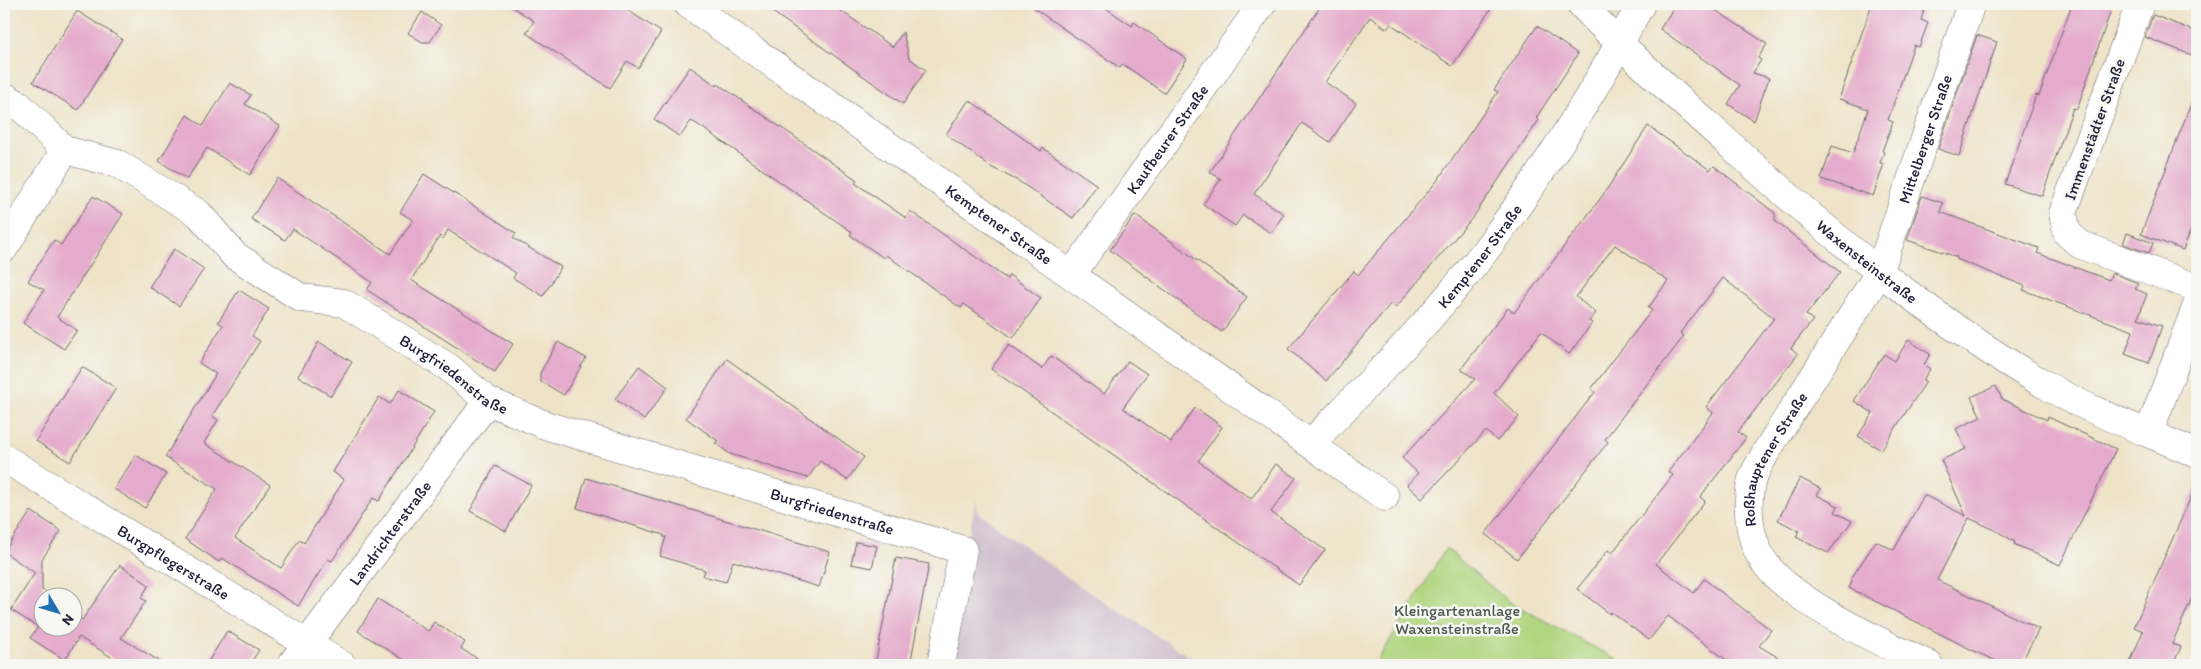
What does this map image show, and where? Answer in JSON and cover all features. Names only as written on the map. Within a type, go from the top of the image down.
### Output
[{"type":"street","name":"Kemptener Straße","points":[[688,4],[1385,497]]},
{"type":"street","name":"Kaufbeurer Straße","points":[[1072,274],[1262,4]]},
{"type":"street","name":"Waxensteinstraße","points":[[1581,4],[1619,45],[1799,208],[1879,273],[1973,338],[2050,387],[2092,408],[2197,454]]},
{"type":"street","name":"Kemptener Straße","points":[[1311,443],[1410,341],[1487,248],[1559,145],[1619,45],[1641,4]]},
{"type":"street","name":"Mittelberger Straße","points":[[1879,273],[1971,4]]},
{"type":"street","name":"Immenstädter Straße","points":[[2140,4],[2063,212],[2067,233],[2081,245],[2197,288]]},
{"type":"street","name":"Burgfriedenstraße","points":[[4,96],[19,105],[65,150],[118,164],[199,214],[234,255],[301,298],[344,303],[448,367],[488,401],[548,426],[963,550],[941,665]]},
{"type":"street","points":[[4,248],[65,150]]},
{"type":"street","name":"Roßhauptener Straße","points":[[1879,273],[1766,452],[1751,482],[1749,513],[1752,536],[1761,558],[1779,579],[1801,597],[1872,637],[1929,665]]},
{"type":"street","points":[[2149,432],[2197,304]]},
{"type":"street","name":"Landrichterstraße","points":[[299,655],[488,401]]},
{"type":"street","name":"Burgpflegerstraße","points":[[4,458],[299,655],[342,665]]},
{"type":"shaded area","points":[[976,500],[978,512],[1065,576],[1202,665],[942,665]]},
{"type":"green space","name":"Kleingartenanlage Waxensteinstraße","points":[[1446,548],[1508,601],[1627,665],[1375,665]]},
{"type":"building","points":[[508,4],[618,4],[661,32],[638,68],[627,61],[610,88],[526,33],[534,21]]},
{"type":"building","points":[[761,4],[831,4],[893,47],[903,32],[909,58],[926,70],[903,104]]},
{"type":"building","points":[[1028,4],[1100,4],[1132,26],[1134,22],[1187,59],[1164,93],[1123,64],[1120,68]]},
{"type":"building","points":[[1322,4],[1494,4],[1452,66],[1391,24],[1387,29],[1370,17],[1325,82],[1356,103],[1330,142],[1302,123],[1254,194],[1284,214],[1271,233],[1243,215],[1235,226],[1203,204],[1221,179],[1210,172]]},
{"type":"building","points":[[1676,4],[1706,4],[1767,44],[1758,58],[1761,60],[1753,73],[1769,78],[1754,121],[1728,104],[1740,85],[1660,29]]},
{"type":"building","points":[[1872,4],[1926,4],[1921,20],[1928,23],[1919,47],[1914,45],[1888,120],[1893,122],[1882,151],[1884,152],[1880,163],[1884,164],[1873,196],[1821,179],[1832,146],[1853,153],[1868,109],[1839,99]]},
{"type":"building","points":[[2072,4],[2113,4],[2077,109],[2073,108],[2042,196],[2005,184],[2036,95],[2039,96]]},
{"type":"building","points":[[77,11],[122,39],[78,110],[33,82]]},
{"type":"building","points":[[422,12],[441,25],[430,42],[422,42],[408,33]]},
{"type":"building","points":[[2153,15],[2197,32],[2197,57],[2145,37]]},
{"type":"building","points":[[1537,26],[1578,54],[1536,118],[1539,120],[1474,216],[1396,307],[1391,303],[1326,381],[1288,349],[1354,271],[1358,275],[1437,181],[1498,92],[1494,90]]},
{"type":"building","points":[[1977,35],[1997,42],[1959,156],[1938,149]]},
{"type":"building","points":[[690,67],[717,86],[718,84],[857,180],[855,183],[906,218],[910,211],[1007,279],[1009,275],[1041,298],[1013,338],[964,304],[961,308],[886,255],[884,258],[850,235],[852,232],[697,124],[691,121],[680,137],[654,119]]},
{"type":"building","points":[[230,83],[251,95],[245,104],[280,126],[250,175],[207,148],[187,179],[159,161],[187,115],[203,126]]},
{"type":"building","points":[[2195,93],[2197,94],[2197,214],[2183,250],[2141,234]]},
{"type":"building","points":[[969,100],[1041,151],[1043,148],[1097,185],[1073,218],[1020,182],[989,166],[946,134]]},
{"type":"building","points":[[1648,126],[1710,170],[1714,166],[1775,213],[1775,221],[1840,272],[1806,315],[1813,320],[1791,348],[1798,354],[1738,432],[1746,438],[1700,497],[1705,501],[1656,564],[1694,593],[1704,579],[1771,630],[1759,646],[1791,665],[1733,665],[1668,616],[1649,640],[1577,589],[1608,550],[1612,553],[1673,475],[1668,472],[1713,413],[1706,407],[1774,318],[1723,278],[1680,333],[1684,336],[1605,439],[1608,442],[1517,559],[1485,534],[1595,392],[1591,389],[1652,310],[1648,308],[1668,281],[1615,245],[1576,297],[1596,313],[1589,321],[1592,323],[1569,354],[1541,332],[1494,393],[1519,417],[1497,441],[1486,431],[1422,499],[1407,485],[1418,473],[1402,458],[1475,379],[1461,369],[1508,308],[1514,313],[1603,195]]},
{"type":"building","points":[[424,174],[516,233],[513,238],[561,267],[543,296],[513,278],[516,273],[448,230],[443,239],[440,236],[411,280],[513,344],[495,372],[367,290],[372,282],[293,229],[285,240],[251,219],[277,178],[390,254],[413,220],[400,212]]},
{"type":"building","points":[[93,196],[123,214],[57,317],[77,330],[64,349],[23,323],[44,290],[28,281],[54,240],[61,245]]},
{"type":"building","points":[[1922,196],[1943,203],[1940,212],[2039,248],[2037,253],[2109,280],[2112,273],[2138,283],[2135,289],[2147,294],[2138,318],[2162,326],[2149,363],[2125,354],[2133,331],[2023,290],[2025,286],[1956,259],[1957,257],[1907,240]]},
{"type":"building","points":[[1135,215],[1247,297],[1222,332],[1110,250]]},
{"type":"building","points":[[2127,233],[2153,243],[2149,253],[2123,244]]},
{"type":"building","points":[[174,249],[204,269],[179,306],[149,287]]},
{"type":"building","points":[[239,290],[269,309],[252,336],[260,341],[212,416],[218,420],[204,443],[270,485],[235,538],[281,568],[299,540],[304,543],[344,480],[333,472],[379,397],[390,404],[399,390],[434,412],[379,501],[373,498],[332,561],[328,559],[298,606],[222,558],[219,562],[185,539],[217,489],[165,457],[216,374],[199,363],[223,325],[218,322]]},
{"type":"building","points":[[1908,340],[1930,354],[1924,365],[1930,369],[1923,380],[1926,382],[1881,450],[1858,436],[1873,413],[1854,401],[1884,354],[1895,361]]},
{"type":"building","points":[[319,342],[352,362],[331,396],[298,376]]},
{"type":"building","points":[[558,342],[586,358],[564,395],[540,381],[540,373]]},
{"type":"building","points":[[1009,345],[1042,369],[1051,356],[1104,394],[1128,361],[1147,374],[1123,408],[1171,442],[1195,408],[1209,417],[1222,427],[1198,461],[1251,499],[1276,464],[1296,478],[1271,512],[1325,550],[1299,585],[991,369]]},
{"type":"building","points":[[727,359],[864,457],[847,480],[820,461],[808,478],[730,454],[715,443],[718,441],[686,418]]},
{"type":"building","points":[[639,366],[668,387],[644,420],[615,399]]},
{"type":"building","points":[[82,367],[116,388],[70,462],[36,441]]},
{"type":"building","points":[[1996,386],[2002,399],[2047,420],[2048,417],[2116,449],[2060,565],[2014,544],[2015,542],[1995,530],[1969,518],[1937,580],[2039,629],[2020,665],[2005,665],[1849,588],[1852,581],[1850,580],[1876,541],[1894,550],[1924,495],[1966,516],[1941,460],[1966,449],[1956,429],[1981,417],[1971,397]]},
{"type":"building","points":[[136,455],[166,474],[145,508],[114,489]]},
{"type":"building","points":[[495,466],[531,485],[506,531],[470,511]]},
{"type":"building","points":[[586,478],[830,552],[819,587],[733,561],[726,582],[703,576],[705,570],[660,556],[666,537],[663,537],[664,535],[577,508]]},
{"type":"building","points":[[1800,478],[1821,489],[1817,495],[1838,506],[1835,512],[1852,521],[1828,553],[1796,537],[1799,531],[1778,520]]},
{"type":"building","points":[[2197,483],[2197,586],[2172,644],[2181,647],[2173,665],[2129,665],[2143,631],[2134,627]]},
{"type":"building","points":[[31,511],[61,531],[42,559],[42,586],[32,586],[32,623],[11,610],[35,573],[4,552]]},
{"type":"building","points":[[856,542],[877,546],[872,568],[851,564]]},
{"type":"building","points":[[896,558],[929,564],[910,665],[875,665]]},
{"type":"building","points":[[120,565],[149,585],[141,598],[146,601],[121,638],[166,665],[124,665],[79,637],[65,660],[30,638],[32,635],[82,636],[82,620]]},
{"type":"building","points":[[378,599],[428,631],[434,622],[465,642],[461,649],[489,665],[412,665],[358,631]]},
{"type":"building","points":[[227,631],[259,650],[249,665],[206,665]]}]
